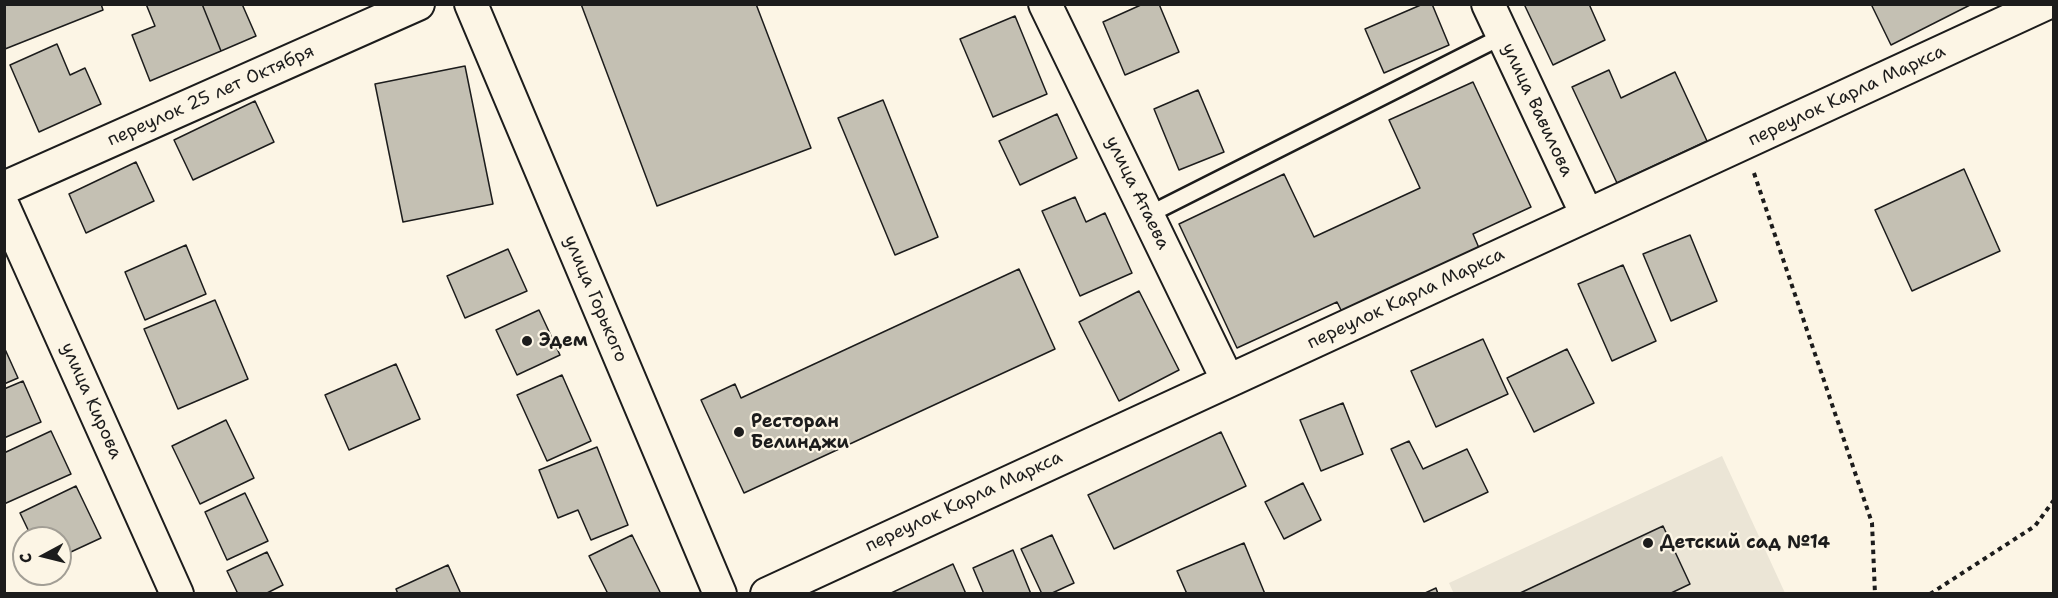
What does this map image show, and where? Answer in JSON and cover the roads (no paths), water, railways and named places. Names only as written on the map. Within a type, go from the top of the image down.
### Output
[{"type":"street","name":"переулок 25 лет Октября","points":[[4,188],[418,4]]},
{"type":"street","name":"улица Горького","points":[[471,4],[720,594]]},
{"type":"street","name":"улица Атаева","points":[[1045,4],[1228,381]]},
{"type":"street","name":"улица Вавилова","points":[[1488,4],[1587,215]]},
{"type":"street","name":"переулок Карла Маркса","points":[[766,594],[2045,4]]},
{"type":"street","name":"улица Кирова","points":[[4,208],[177,594]]},
{"type":"lane","points":[[1148,215],[1503,36]]},
{"type":"place","name":"Эдем","points":[[527,341]]},
{"type":"place","name":"Ресторан Белинджи","points":[[739,432]]},
{"type":"place","name":"Детский сад №14","points":[[1648,543]]}]
